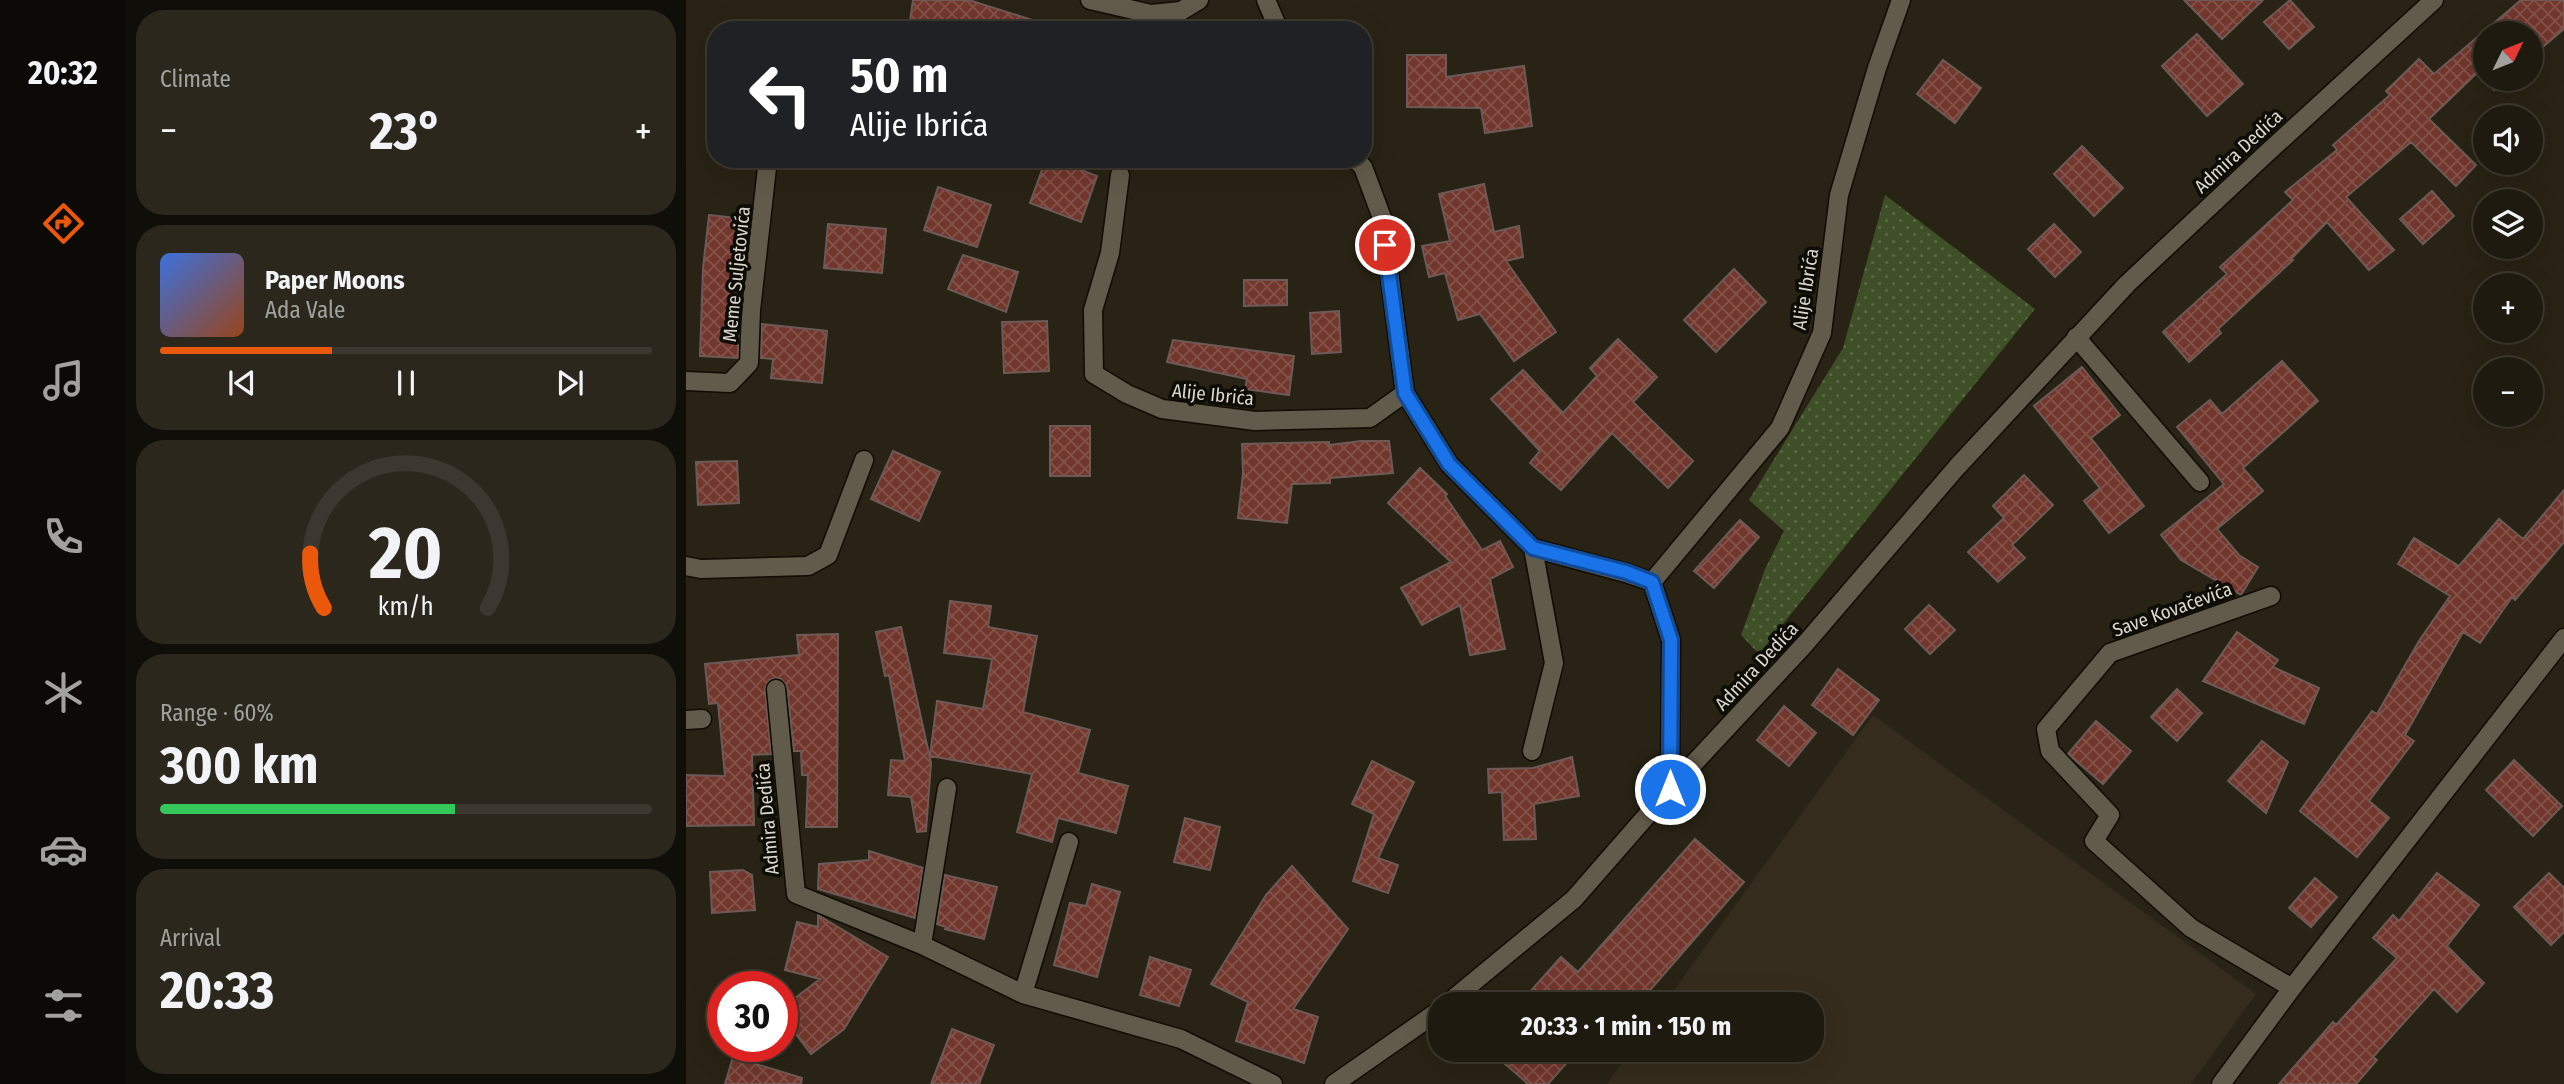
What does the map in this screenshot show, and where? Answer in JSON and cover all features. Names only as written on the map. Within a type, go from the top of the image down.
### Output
[{"type":"street","points":[[1090,0],[1151,15],[1181,11],[1199,0]]},
{"type":"street","points":[[1266,0],[1275,21]]},
{"type":"street","name":"Alije Ibrića","points":[[1652,582],[1780,428],[1822,333],[1839,195],[1877,68],[1901,0]]},
{"type":"street","name":"Admira Dedića","points":[[1462,992],[1574,899],[1670,789],[1805,645],[1957,467],[2127,284],[2434,0]]},
{"type":"street","name":"Meme Suljetovića","points":[[686,381],[730,383],[749,363],[751,310],[767,168]]},
{"type":"street","points":[[1363,168],[1381,218],[1405,393],[1449,464],[1533,548],[1626,572],[1652,582],[1671,640],[1670,789]]},
{"type":"street","name":"Alije Ibrića","points":[[1120,175],[1110,253],[1093,310],[1094,374],[1161,410],[1255,421],[1370,418],[1405,393]]},
{"type":"street","points":[[2076,337],[2200,482]]},
{"type":"street","points":[[686,566],[701,569],[808,566],[828,555],[864,460]]},
{"type":"street","points":[[1532,751],[1554,663],[1533,548]]},
{"type":"street","name":"Save Kovačevića","points":[[2271,596],[2110,653],[2046,729],[2050,751],[2110,815],[2094,841],[2191,928],[2292,988]]},
{"type":"street","points":[[2221,1084],[2292,988],[2563,642]]},
{"type":"street","name":"Admira Dedića","points":[[776,689],[796,894],[922,945],[1023,994],[1181,1039],[1273,1084]]},
{"type":"street","points":[[922,945],[947,788]]},
{"type":"street","points":[[1023,994],[1069,842]]},
{"type":"street","points":[[1334,1084],[1428,1018]]},
{"type":"shaded area","points":[[1873,715],[2256,994],[2191,1084],[1607,1084],[1623,1062],[1824,1062],[1824,992],[1673,992]]},
{"type":"green space","points":[[1885,195],[2035,309],[1759,654],[1741,635],[1765,569],[1784,531],[1749,500],[1843,348]]},
{"type":"building","points":[[913,0],[969,0],[1036,21],[910,21]]},
{"type":"building","points":[[2184,0],[2263,0],[2222,39]]},
{"type":"building","points":[[2290,0],[2314,27],[2289,49],[2264,22]]},
{"type":"building","points":[[2521,0],[2564,0],[2564,29],[2543,47],[2543,21],[2496,21]]},
{"type":"building","points":[[2197,34],[2243,84],[2207,116],[2162,66]]},
{"type":"building","points":[[2473,41],[2473,77],[2429,119],[2473,162],[2473,168],[2456,186],[2411,142],[2346,197],[2394,250],[2369,270],[2327,222],[2291,259],[2293,260],[2218,329],[2221,333],[2189,362],[2163,332],[2227,274],[2220,267],[2293,200],[2285,192],[2337,150],[2333,145],[2390,95],[2386,91],[2419,59],[2434,74]]},
{"type":"building","points":[[1407,55],[1446,55],[1446,77],[1524,66],[1532,126],[1485,133],[1481,108],[1407,107]]},
{"type":"building","points":[[1943,60],[1981,88],[1955,123],[1917,94]]},
{"type":"building","points":[[2082,146],[2123,188],[2094,216],[2054,174]]},
{"type":"building","points":[[1043,168],[1076,168],[1097,176],[1081,222],[1030,203]]},
{"type":"building","points":[[1484,184],[1494,232],[1519,226],[1523,257],[1506,261],[1556,332],[1514,361],[1480,314],[1458,320],[1445,273],[1429,277],[1422,246],[1450,241],[1439,194]]},
{"type":"building","points":[[938,187],[991,205],[977,247],[924,230]]},
{"type":"building","points":[[2432,191],[2454,216],[2423,244],[2400,219]]},
{"type":"building","points":[[709,215],[745,219],[737,290],[738,358],[700,356],[703,268]]},
{"type":"building","points":[[828,224],[886,229],[882,273],[824,268]]},
{"type":"building","points":[[2054,224],[2081,252],[2055,277],[2028,249]]},
{"type":"building","points":[[963,255],[1018,272],[1006,312],[948,289]]},
{"type":"building","points":[[1734,269],[1766,302],[1716,352],[1684,320]]},
{"type":"building","points":[[1244,280],[1287,280],[1287,305],[1244,306]]},
{"type":"building","points":[[1339,311],[1341,352],[1312,354],[1310,313]]},
{"type":"building","points":[[1047,321],[1049,371],[1004,373],[1002,322]]},
{"type":"building","points":[[762,324],[827,331],[822,383],[771,378],[773,359],[761,358]]},
{"type":"building","points":[[1618,339],[1657,377],[1633,402],[1693,461],[1668,488],[1612,433],[1561,490],[1530,463],[1540,451],[1491,399],[1523,370],[1563,413],[1597,376],[1590,368]]},
{"type":"building","points":[[1173,340],[1294,356],[1289,395],[1245,389],[1247,379],[1167,362]]},
{"type":"building","points":[[2282,361],[2318,401],[2243,468],[2263,491],[2217,529],[2239,555],[2258,567],[2241,595],[2181,560],[2161,535],[2224,484],[2177,427],[2210,400],[2222,414]]},
{"type":"building","points":[[2082,367],[2120,415],[2091,438],[2144,506],[2109,533],[2084,501],[2100,488],[2034,406]]},
{"type":"building","points":[[1050,426],[1090,426],[1090,476],[1050,476]]},
{"type":"building","points":[[1389,441],[1393,473],[1330,478],[1330,483],[1292,484],[1287,523],[1238,518],[1243,473],[1242,444],[1329,442],[1329,445]]},
{"type":"building","points":[[893,451],[940,472],[919,521],[871,499]]},
{"type":"building","points":[[737,461],[739,503],[698,505],[696,462]]},
{"type":"building","points":[[1420,468],[1447,494],[1445,496],[1482,550],[1500,541],[1513,567],[1490,579],[1505,649],[1470,655],[1460,605],[1422,625],[1401,588],[1451,562],[1388,503]]},
{"type":"building","points":[[2024,475],[2053,505],[2012,545],[2025,558],[1998,582],[1968,552],[2004,518],[1993,506]]},
{"type":"building","points":[[2564,490],[2564,542],[2515,600],[2512,597],[2480,643],[2463,632],[2405,735],[2414,741],[2369,801],[2389,818],[2357,857],[2300,811],[2372,711],[2377,714],[2419,641],[2450,596],[2398,564],[2414,538],[2459,566],[2499,519],[2523,539]]},
{"type":"building","points":[[1740,520],[1759,537],[1714,588],[1694,571]]},
{"type":"building","points":[[950,601],[991,606],[988,627],[1037,636],[1023,712],[1090,730],[1078,773],[1128,786],[1116,833],[1058,818],[1052,842],[1017,832],[1032,774],[930,756],[937,701],[983,709],[992,659],[944,653]]},
{"type":"building","points":[[1929,605],[1955,630],[1930,654],[1905,629]]},
{"type":"building","points":[[901,627],[931,763],[926,831],[917,832],[911,797],[888,795],[891,760],[905,761],[889,675],[885,676],[876,632]]},
{"type":"building","points":[[2237,632],[2278,660],[2273,667],[2319,688],[2304,724],[2203,681]]},
{"type":"building","points":[[838,634],[837,827],[806,827],[808,775],[802,775],[801,751],[794,751],[787,687],[781,679],[776,678],[769,680],[765,689],[771,754],[752,755],[754,825],[686,826],[686,775],[725,776],[718,703],[709,704],[705,664],[799,655],[797,635]]},
{"type":"building","points":[[1838,669],[1879,700],[1853,735],[1812,705]]},
{"type":"building","points":[[2177,689],[2202,713],[2177,741],[2151,717]]},
{"type":"building","points":[[1784,706],[1816,733],[1789,766],[1757,740]]},
{"type":"building","points":[[2096,721],[2131,751],[2103,784],[2068,754]]},
{"type":"building","points":[[2262,741],[2288,762],[2266,813],[2228,781]]},
{"type":"building","points":[[1572,757],[1579,796],[1534,804],[1536,839],[1504,840],[1502,792],[1489,793],[1488,769],[1533,768]]},
{"type":"building","points":[[2514,760],[2562,806],[2533,836],[2486,790]]},
{"type":"building","points":[[1372,761],[1414,782],[1378,858],[1398,865],[1388,893],[1353,881],[1374,814],[1352,804]]},
{"type":"building","points":[[1185,818],[1220,827],[1210,870],[1174,862]]},
{"type":"building","points":[[1695,839],[1744,882],[1648,992],[1530,992],[1561,957],[1578,972]]},
{"type":"building","points":[[869,851],[923,868],[915,918],[818,889],[819,864],[869,860]]},
{"type":"building","points":[[1292,866],[1348,929],[1293,1009],[1318,1017],[1304,1063],[1236,1041],[1248,1002],[1211,984],[1266,895]]},
{"type":"building","points":[[743,870],[752,875],[755,910],[712,913],[710,872]]},
{"type":"building","points":[[2437,873],[2479,905],[2447,946],[2484,983],[2457,1012],[2434,989],[2373,1057],[2377,1060],[2356,1084],[2279,1084],[2333,1022],[2336,1025],[2397,958],[2373,938],[2393,915],[2399,921]]},
{"type":"building","points":[[2549,873],[2564,888],[2564,932],[2551,945],[2514,907]]},
{"type":"building","points":[[945,875],[997,887],[984,939],[945,929],[946,927],[937,924]]},
{"type":"building","points":[[2315,878],[2337,897],[2311,927],[2289,908]]},
{"type":"building","points":[[1092,884],[1120,892],[1097,977],[1054,965],[1070,903],[1086,906]]},
{"type":"building","points":[[818,915],[888,957],[844,1029],[811,1054],[798,1037],[798,996],[820,979],[798,973],[798,971],[785,970],[797,922],[818,927]]},
{"type":"building","points":[[1150,957],[1191,970],[1179,1006],[1140,995]]},
{"type":"building","points":[[952,1029],[994,1045],[979,1084],[931,1084]]},
{"type":"building","points":[[732,1062],[749,1062],[802,1078],[801,1084],[725,1084]]},
{"type":"building","points":[[1503,1062],[1567,1062],[1548,1084],[1528,1084]]},
{"type":"route","points":[[1385,245],[1405,393],[1449,464],[1533,548],[1626,572],[1652,582],[1671,640],[1670,789]]}]
